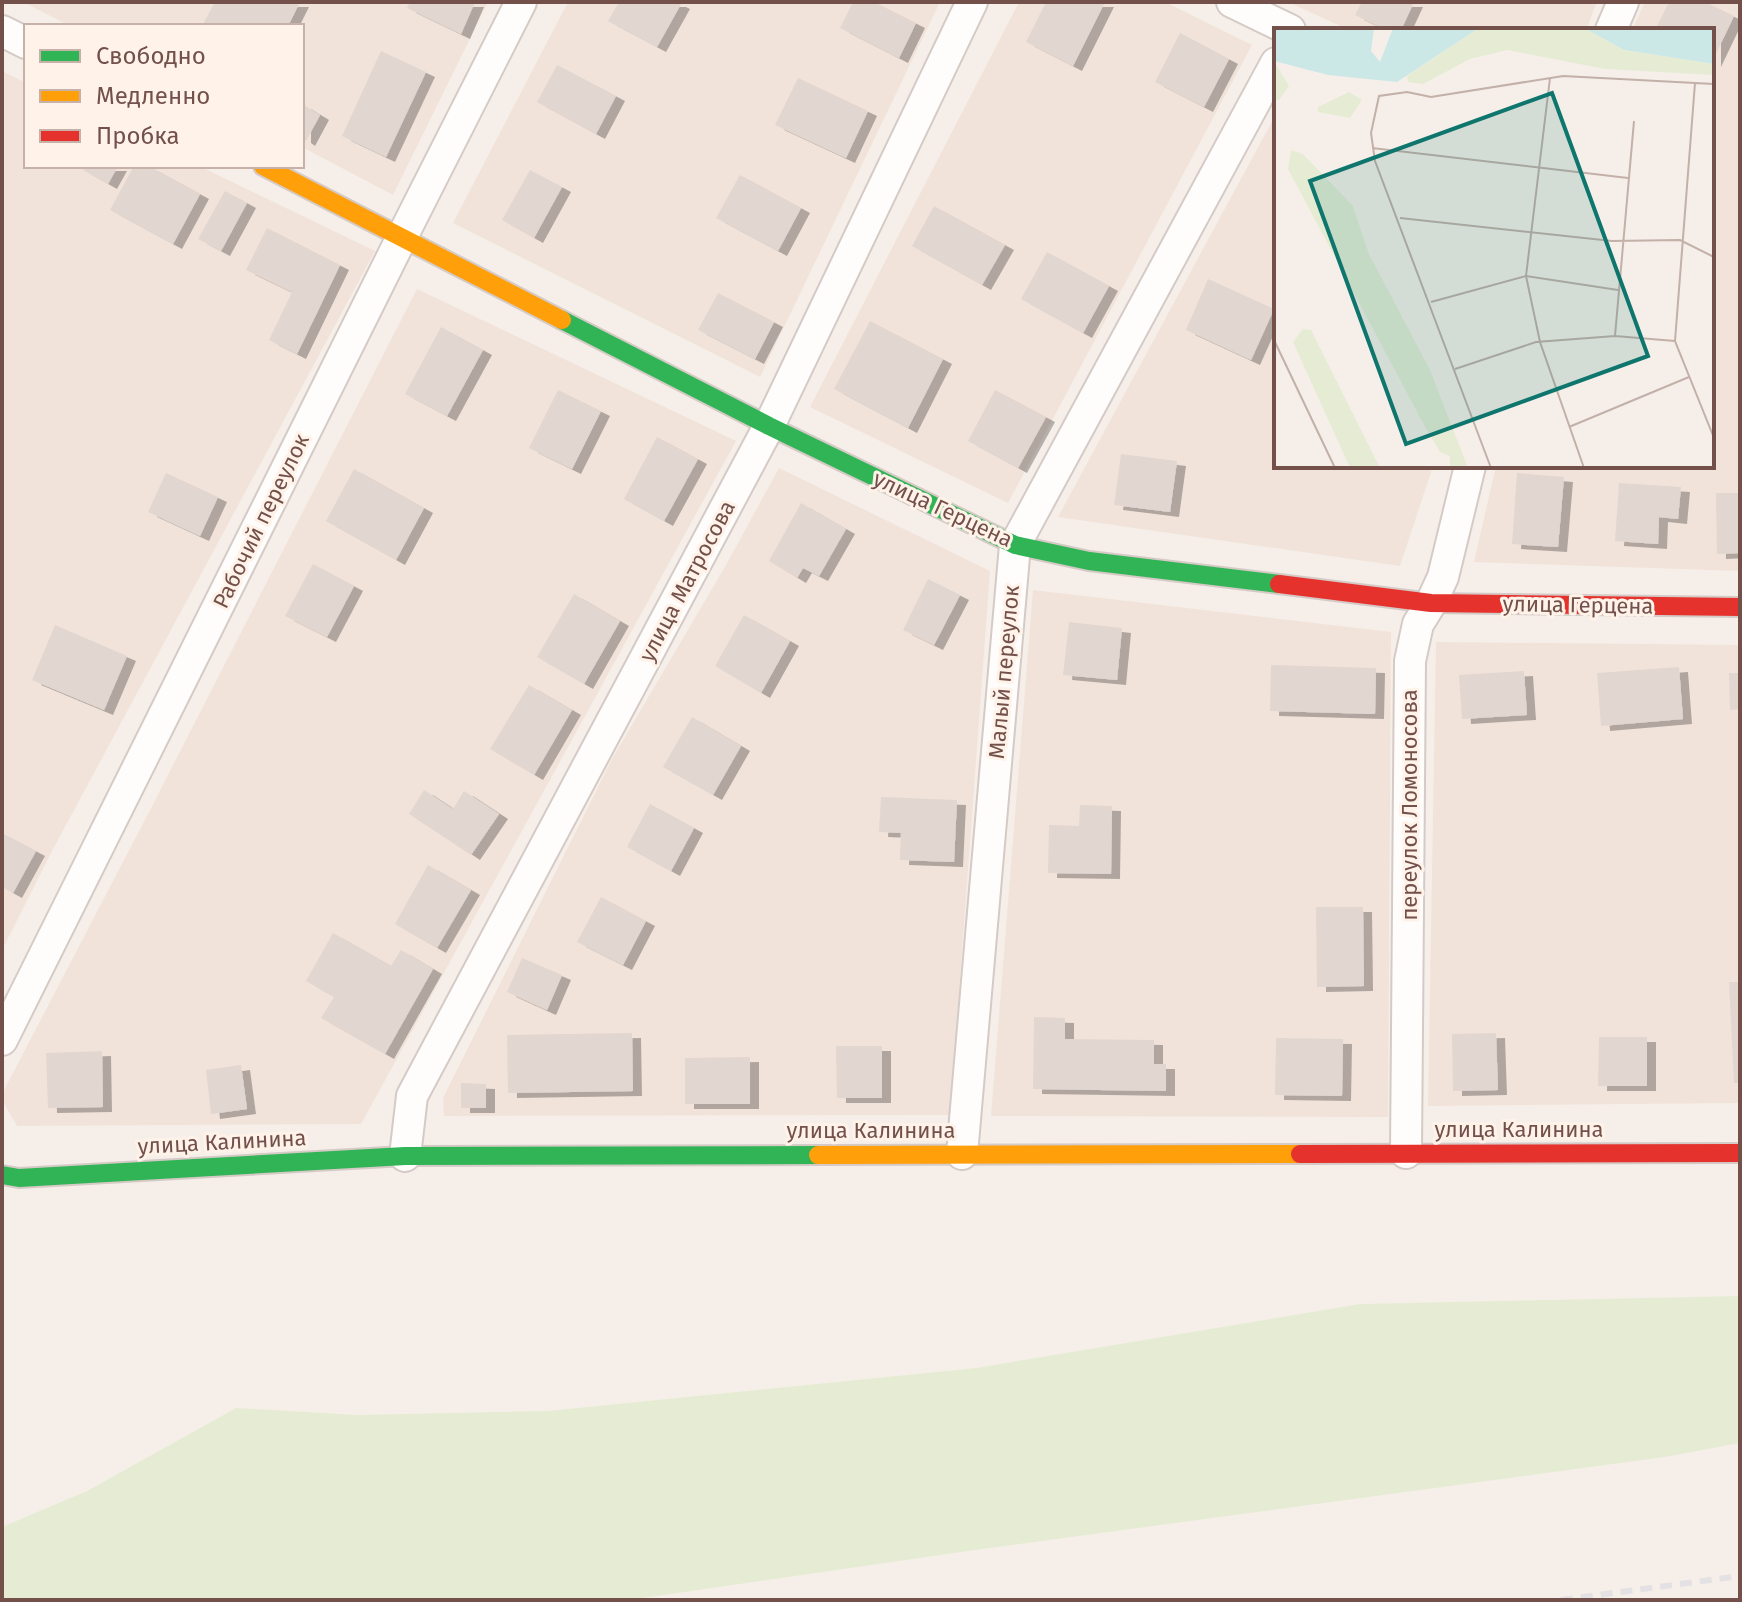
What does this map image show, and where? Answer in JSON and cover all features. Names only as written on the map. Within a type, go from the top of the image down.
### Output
[{"type":"street","name":"Рабочий переулок","points":[[2,1040],[521,2]]},
{"type":"street","name":"улица Матросова","points":[[405,1156],[412,1096],[769,426],[972,2]]},
{"type":"street","points":[[1232,2],[1286,28]]},
{"type":"street","points":[[1612,28],[1623,2]]},
{"type":"street","points":[[2,31],[24,42]]},
{"type":"street","name":"Малый переулок","points":[[962,1154],[1015,545],[1274,67]]},
{"type":"street","name":"улица Герцена","points":[[267,168],[769,426],[1015,545],[1089,561],[1431,603],[1740,607]]},
{"type":"street","name":"переулок Ломоносова","points":[[1406,1153],[1410,661],[1418,624],[1443,577],[1470,468]]},
{"type":"street","name":"улица Калинина","points":[[2,1175],[19,1178],[405,1156],[1740,1153]]},
{"type":"shaded area","points":[[23,2],[488,2],[393,195],[304,148],[304,24],[66,24]]},
{"type":"shaded area","points":[[568,2],[940,2],[760,377],[453,223]]},
{"type":"shaded area","points":[[1019,2],[1165,2],[1252,45],[1008,503],[810,407]]},
{"type":"shaded area","points":[[1288,2],[1597,2],[1587,28],[1345,28]]},
{"type":"shaded area","points":[[1645,2],[1740,2],[1740,571],[1474,562],[1496,468],[1714,468],[1714,28],[1633,28]]},
{"type":"shaded area","points":[[2,71],[24,82],[24,168],[203,168],[375,251],[52,851],[2,950]]},
{"type":"shaded area","points":[[1274,118],[1274,468],[1432,468],[1400,566],[1058,517]]},
{"type":"shaded area","points":[[417,289],[736,441],[361,1124],[17,1126],[2,1100],[2,1094]]},
{"type":"shaded area","points":[[779,468],[990,571],[950,1115],[444,1116],[443,1098],[612,759]]},
{"type":"shaded area","points":[[1033,590],[1391,632],[1388,1117],[991,1116]]},
{"type":"shaded area","points":[[1436,642],[1740,645],[1740,1103],[1428,1106]]},
{"type":"green space","points":[[1740,1296],[1740,1443],[1665,1457],[629,1600],[2,1600],[2,1527],[87,1491],[236,1408],[357,1415],[548,1411],[976,1368],[1360,1304]]},
{"type":"building","points":[[215,2],[300,2],[289,24],[203,24]]},
{"type":"building","points":[[410,2],[475,2],[461,34],[407,8]]},
{"type":"building","points":[[619,2],[681,4],[657,47],[608,21]]},
{"type":"building","points":[[853,2],[874,2],[916,23],[899,58],[840,28]]},
{"type":"building","points":[[1046,2],[1105,2],[1073,66],[1026,42]]},
{"type":"building","points":[[1362,2],[1414,2],[1402,28],[1382,28],[1355,15]]},
{"type":"building","points":[[1669,2],[1705,2],[1734,16],[1714,58],[1714,28],[1656,28]]},
{"type":"building","points":[[1180,33],[1229,59],[1204,107],[1155,82]]},
{"type":"building","points":[[381,51],[426,72],[386,157],[342,136]]},
{"type":"building","points":[[557,65],[616,96],[596,134],[537,102]]},
{"type":"building","points":[[798,78],[868,111],[846,158],[775,125]]},
{"type":"building","points":[[304,105],[320,115],[306,141],[304,140]]},
{"type":"building","points":[[84,168],[117,168],[108,184]]},
{"type":"building","points":[[133,168],[153,168],[200,194],[173,244],[110,210]]},
{"type":"building","points":[[530,170],[562,187],[534,238],[502,220]]},
{"type":"building","points":[[740,175],[801,208],[778,251],[716,218]]},
{"type":"building","points":[[225,191],[247,203],[221,251],[198,239]]},
{"type":"building","points":[[934,206],[1005,245],[982,285],[912,246]]},
{"type":"building","points":[[267,228],[340,265],[297,354],[269,340],[292,292],[246,270]]},
{"type":"building","points":[[1047,252],[1109,286],[1083,333],[1021,299]]},
{"type":"building","points":[[1208,279],[1274,309],[1251,360],[1186,330]]},
{"type":"building","points":[[718,293],[774,322],[755,359],[698,330]]},
{"type":"building","points":[[870,321],[943,359],[908,428],[834,389]]},
{"type":"building","points":[[441,327],[483,350],[447,416],[405,394]]},
{"type":"building","points":[[558,390],[601,411],[572,469],[529,448]]},
{"type":"building","points":[[995,390],[1046,417],[1018,468],[968,441]]},
{"type":"building","points":[[657,437],[698,459],[664,521],[624,499]]},
{"type":"building","points":[[1121,454],[1177,461],[1170,512],[1114,505]]},
{"type":"building","points":[[354,469],[424,508],[396,560],[326,521]]},
{"type":"building","points":[[166,473],[218,497],[200,536],[148,512]]},
{"type":"building","points":[[1517,473],[1564,477],[1558,547],[1512,544]]},
{"type":"building","points":[[1619,483],[1681,487],[1678,519],[1659,517],[1658,544],[1615,541]]},
{"type":"building","points":[[1716,493],[1740,493],[1740,553],[1717,554]]},
{"type":"building","points":[[801,503],[846,529],[819,576],[803,568],[797,578],[769,561]]},
{"type":"building","points":[[313,564],[354,586],[327,637],[285,616]]},
{"type":"building","points":[[928,579],[960,595],[934,645],[903,630]]},
{"type":"building","points":[[574,594],[620,621],[584,684],[537,657]]},
{"type":"building","points":[[744,615],[790,641],[761,693],[715,666]]},
{"type":"building","points":[[1069,622],[1122,628],[1117,680],[1063,675]]},
{"type":"building","points":[[55,625],[127,656],[104,710],[32,680]]},
{"type":"building","points":[[1271,665],[1376,668],[1375,714],[1270,711]]},
{"type":"building","points":[[1679,667],[1683,719],[1601,726],[1597,673]]},
{"type":"building","points":[[1524,671],[1527,715],[1462,719],[1459,675]]},
{"type":"building","points":[[1729,673],[1740,673],[1740,709],[1730,710]]},
{"type":"building","points":[[529,685],[572,710],[534,775],[490,749]]},
{"type":"building","points":[[692,717],[741,746],[713,795],[663,767]]},
{"type":"building","points":[[424,790],[453,809],[464,791],[499,814],[471,855],[409,814]]},
{"type":"building","points":[[881,797],[957,800],[954,862],[900,860],[901,833],[879,832]]},
{"type":"building","points":[[650,804],[694,828],[671,871],[627,847]]},
{"type":"building","points":[[1080,805],[1112,806],[1111,874],[1048,873],[1049,825],[1079,826]]},
{"type":"building","points":[[2,833],[36,851],[13,893],[2,887]]},
{"type":"building","points":[[428,865],[471,890],[437,948],[395,924]]},
{"type":"building","points":[[601,897],[646,921],[623,965],[577,942]]},
{"type":"building","points":[[1316,907],[1363,907],[1364,986],[1317,987]]},
{"type":"building","points":[[333,933],[391,966],[401,950],[433,969],[385,1054],[321,1018],[334,997],[306,981]]},
{"type":"building","points":[[522,958],[562,975],[547,1010],[507,992]]},
{"type":"building","points":[[1729,982],[1740,982],[1740,1083],[1734,1083]]},
{"type":"building","points":[[1034,1017],[1065,1018],[1065,1039],[1154,1040],[1154,1064],[1166,1064],[1166,1091],[1033,1089]]},
{"type":"building","points":[[632,1033],[633,1091],[508,1093],[507,1035]]},
{"type":"building","points":[[1496,1033],[1498,1090],[1453,1091],[1452,1034]]},
{"type":"building","points":[[1599,1037],[1647,1037],[1647,1086],[1598,1086]]},
{"type":"building","points":[[1276,1038],[1343,1039],[1342,1096],[1275,1095]]},
{"type":"building","points":[[836,1046],[882,1046],[882,1098],[837,1098]]},
{"type":"building","points":[[102,1051],[103,1107],[48,1108],[46,1053]]},
{"type":"building","points":[[750,1057],[750,1104],[685,1104],[685,1058]]},
{"type":"building","points":[[241,1065],[247,1109],[211,1114],[206,1070]]},
{"type":"building","points":[[461,1083],[486,1084],[486,1108],[461,1108]]},
{"type":"railway","points":[[1561,1600],[1740,1576]]},
{"type":"traffic: fast","points":[[562,320],[769,426],[1015,545],[1089,561],[1279,584]]},
{"type":"traffic: fast","points":[[2,1175],[19,1178],[405,1156],[818,1155]]},
{"type":"traffic: slow","points":[[267,168],[562,320]]},
{"type":"traffic: slow","points":[[818,1155],[1300,1154]]},
{"type":"traffic: jam","points":[[1279,584],[1431,603],[1740,607]]},
{"type":"traffic: jam","points":[[1300,1154],[1740,1153]]}]
